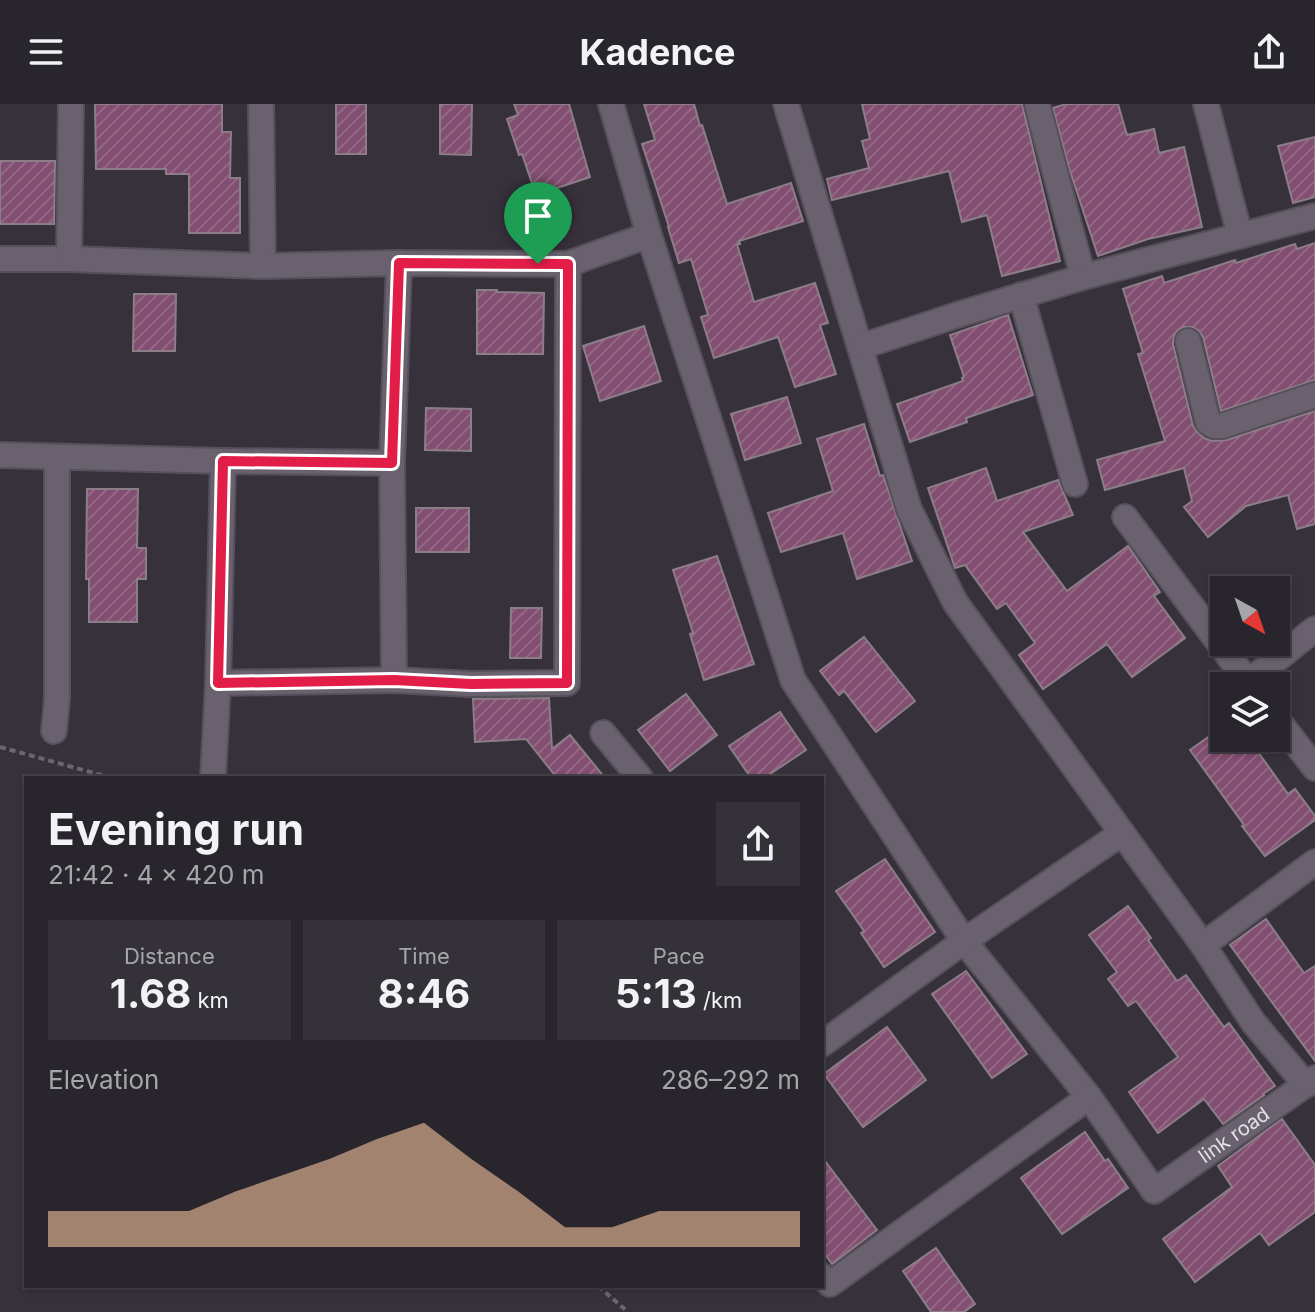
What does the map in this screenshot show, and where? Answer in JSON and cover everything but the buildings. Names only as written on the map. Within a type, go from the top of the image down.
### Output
[{"type":"street","points":[[69,259],[71,104]]},
{"type":"street","points":[[261,104],[263,266]]},
{"type":"street","points":[[611,104],[649,235],[793,680],[964,941],[1089,1097],[830,1284],[824,1278]]},
{"type":"street","points":[[786,104],[909,509],[955,602],[1203,945],[1253,1022],[1311,1082]]},
{"type":"street","points":[[1037,104],[1083,277]]},
{"type":"street","points":[[1206,104],[1240,236]]},
{"type":"street","points":[[860,347],[1083,277],[1315,216]]},
{"type":"street","points":[[0,259],[263,266],[568,264],[649,235]]},
{"type":"street","points":[[394,680],[392,463],[399,263]]},
{"type":"street","points":[[218,683],[394,680],[471,684],[567,683],[568,264]]},
{"type":"street","points":[[1021,295],[1075,484]]},
{"type":"street","points":[[1188,341],[1208,422],[1214,426],[1313,404]]},
{"type":"street","points":[[0,455],[392,463]]},
{"type":"street","points":[[54,731],[57,699],[57,457]]},
{"type":"street","points":[[213,776],[223,461]]},
{"type":"street","points":[[1125,517],[1240,672]]},
{"type":"street","points":[[1263,672],[1315,629]]},
{"type":"street","points":[[603,733],[638,776]]},
{"type":"street","points":[[1290,736],[1315,768]]},
{"type":"street","points":[[824,1037],[1122,833]]},
{"type":"street","points":[[1203,945],[1315,862]]},
{"type":"street","name":"link road","points":[[1089,1097],[1154,1191],[1311,1082]]},
{"type":"path","points":[[0,747],[105,776]]},
{"type":"path","points":[[600,1288],[628,1312]]},
{"type":"route","points":[[399,263],[538,264],[568,264],[567,683],[471,684],[394,680],[218,683],[223,461],[392,463],[399,263]]}]
